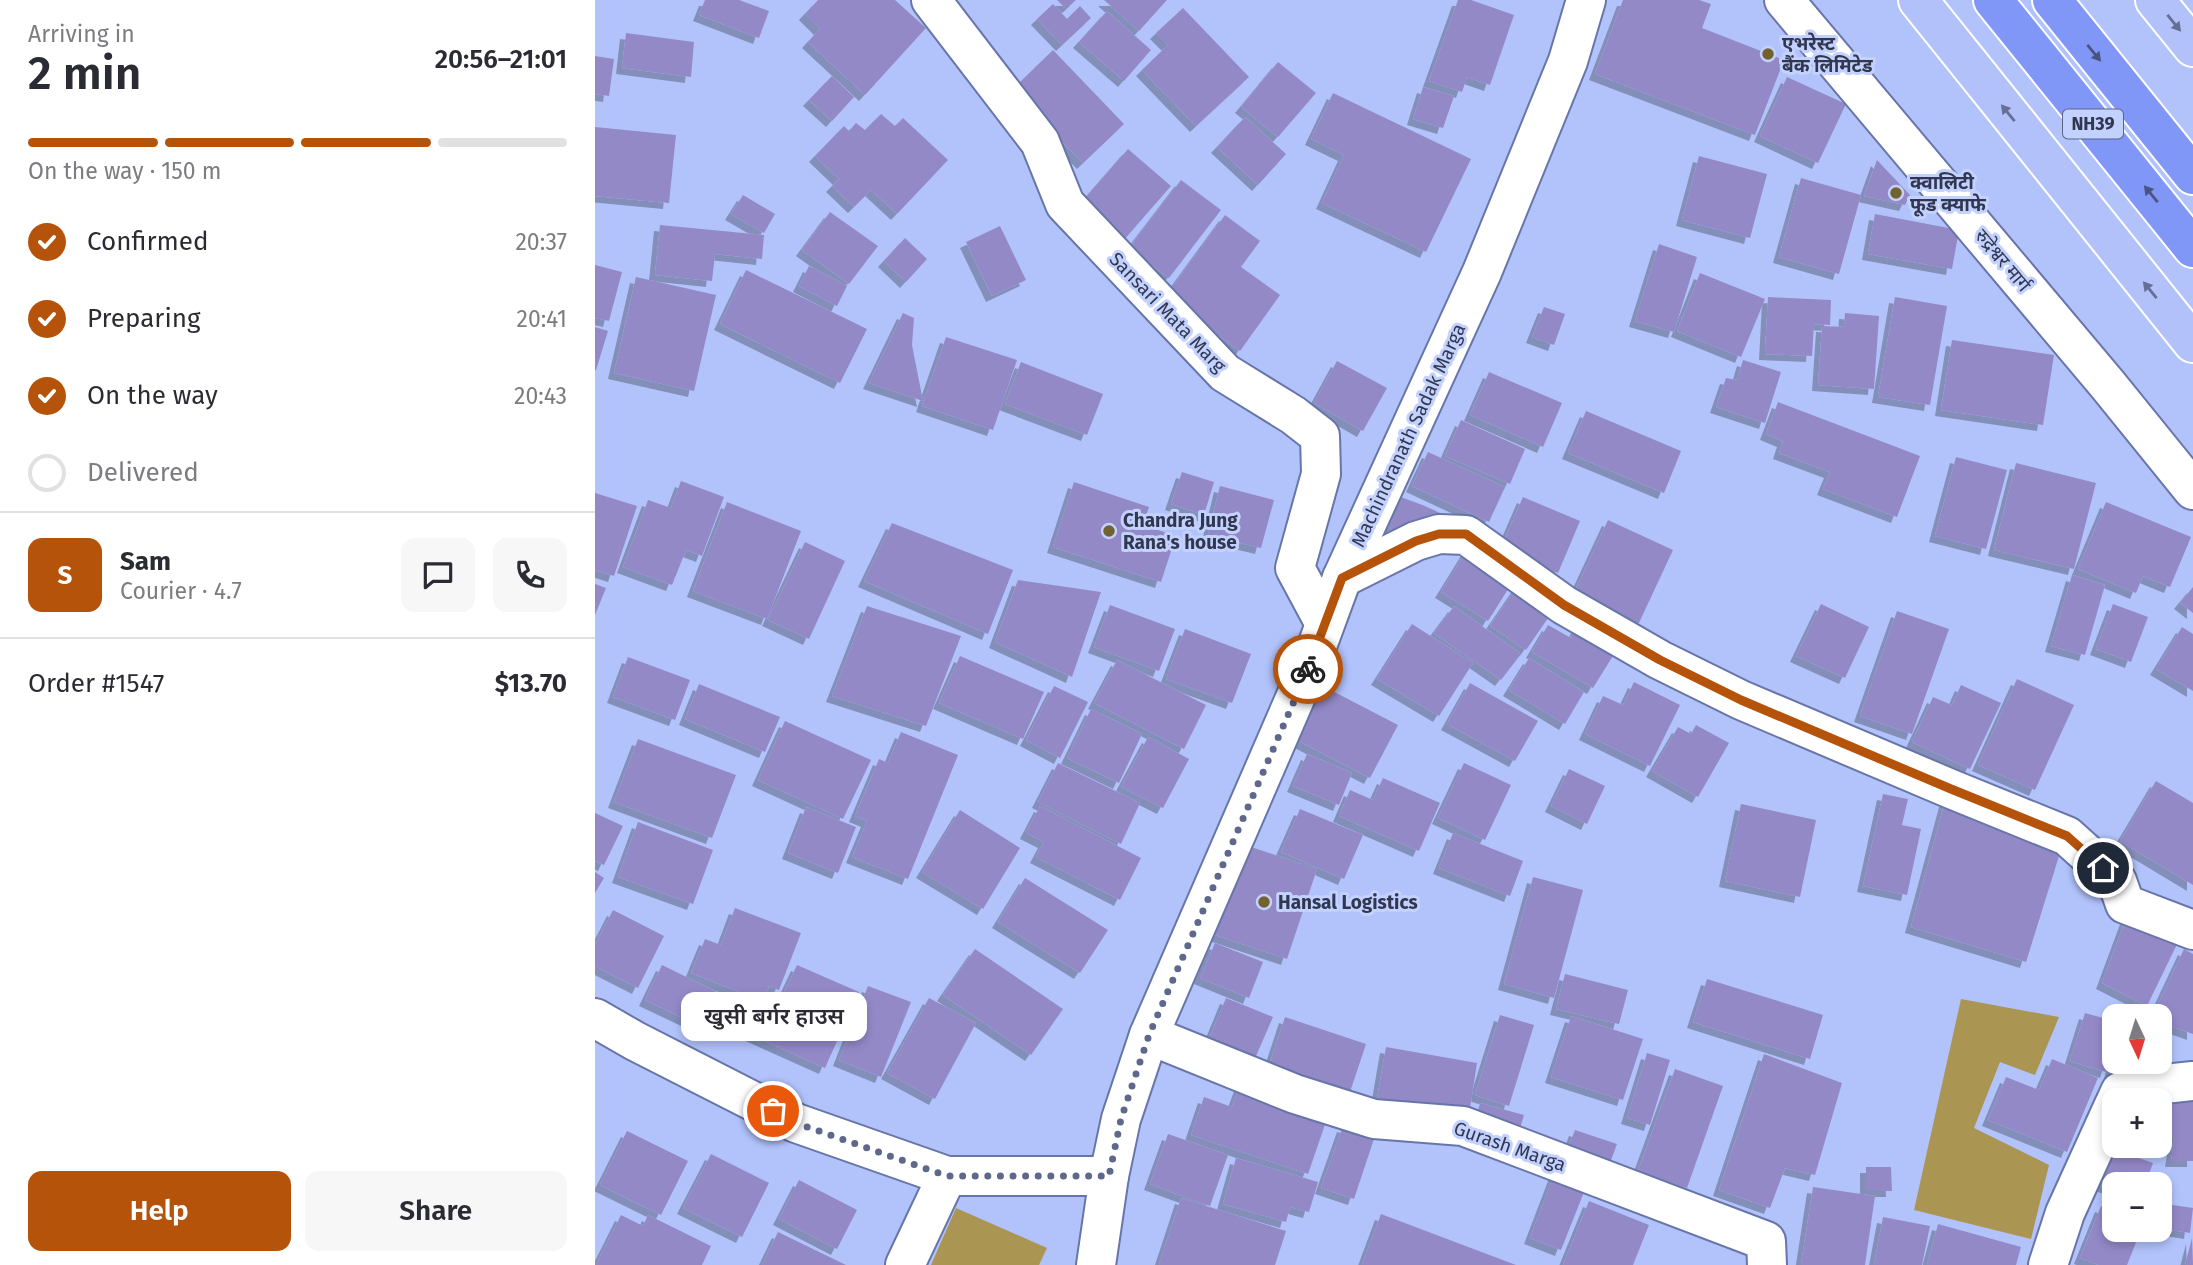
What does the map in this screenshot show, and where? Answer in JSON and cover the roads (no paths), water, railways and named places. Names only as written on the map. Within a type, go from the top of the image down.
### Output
[{"type":"highway","name":"NH39","points":[[1993,0],[2193,248]]},
{"type":"highway","name":"NH39","points":[[2052,0],[2193,176]]},
{"type":"main road","points":[[1918,0],[2193,343]]},
{"type":"main road","points":[[2155,0],[2193,47]]},
{"type":"street","name":"Sansari Mata Marg","points":[[931,0],[1040,142],[1065,204],[1225,373],[1293,415],[1320,436],[1321,474],[1295,568],[1325,622]]},
{"type":"street","name":"Machindranath Sadak Marga","points":[[1096,1265],[1109,1176],[1121,1119],[1149,1035],[1313,657],[1342,578],[1482,272],[1568,61],[1585,0]]},
{"type":"street","name":"रुद्रेश्वर मार्ग","points":[[1784,0],[2193,490]]},
{"type":"street","points":[[1342,578],[1416,541],[1439,534],[1466,534],[1564,605],[1660,660],[1741,700],[2067,836],[2117,881],[2125,904],[2193,930]]},
{"type":"street","points":[[595,1018],[796,1123],[947,1176],[1109,1176]]},
{"type":"street","name":"Gurash Marga","points":[[1149,1035],[1295,1094],[1374,1119],[1463,1126],[1766,1241],[1767,1265]]},
{"type":"street","points":[[2140,1088],[2193,1081]]},
{"type":"street","points":[[2048,1265],[2065,1213],[2102,1132]]},
{"type":"street","points":[[905,1265],[947,1176]]},
{"type":"place","name":"एभरेस्ट बैंक लिमिटेड","points":[[1768,54]]},
{"type":"place","name":"क्वालिटी फूड क्याफे","points":[[1896,193]]},
{"type":"place","name":"Chandra Jung Rana's house","points":[[1109,531]]},
{"type":"place","name":"Hansal Logistics","points":[[1264,902]]},
{"type":"place","name":"खुसी बर्गर हाउस","points":[[773,1111]]}]
